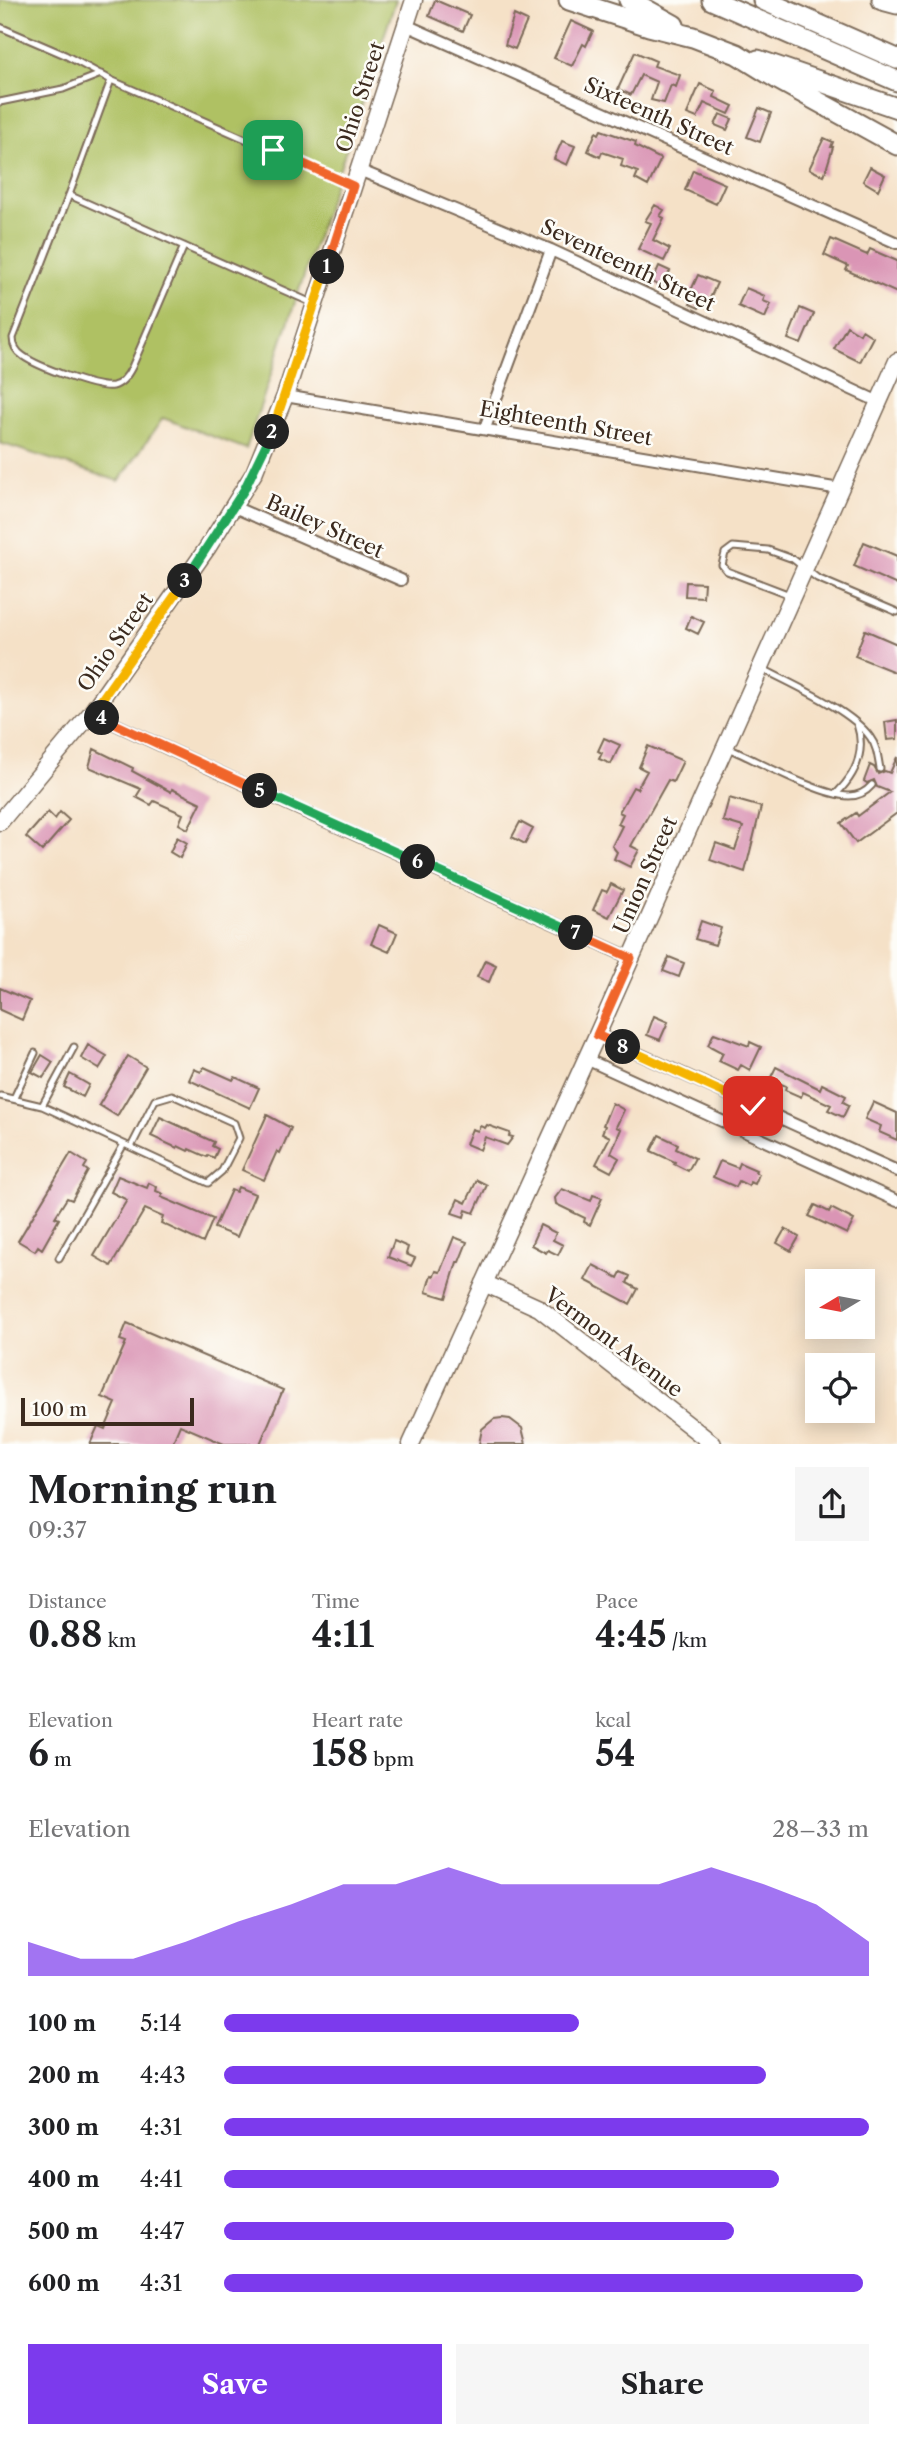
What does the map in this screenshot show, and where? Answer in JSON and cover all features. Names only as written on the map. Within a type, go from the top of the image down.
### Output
[{"type":"highway","points":[[569,0],[693,37],[897,108]]},
{"type":"highway","points":[[629,0],[693,37]]},
{"type":"highway","points":[[712,0],[897,81]]},
{"type":"highway","points":[[763,0],[897,59]]},
{"type":"highway","points":[[882,0],[897,4]]},
{"type":"highway","points":[[737,54],[764,72],[897,145]]},
{"type":"main road","name":"Ohio Street","points":[[0,822],[92,713],[233,507],[261,458],[285,396],[413,0]]},
{"type":"main road","name":"Union Street","points":[[411,1444],[597,1035],[897,360]]},
{"type":"main road","name":"Vermont Avenue","points":[[484,1283],[539,1308],[713,1444]]},
{"type":"street","name":"Sixteenth Street","points":[[406,25],[897,243]]},
{"type":"street","name":"Seventeenth Street","points":[[356,178],[551,250],[879,402]]},
{"type":"street","points":[[485,428],[551,250]]},
{"type":"street","name":"Eighteenth Street","points":[[285,396],[840,489]]},
{"type":"street","name":"Bailey Street","points":[[233,507],[401,580]]},
{"type":"street","points":[[92,713],[298,809],[631,958]]},
{"type":"street","points":[[597,1035],[897,1171]]},
{"type":"street","points":[[586,1059],[897,1201]]},
{"type":"lane","points":[[0,27],[65,55],[111,80],[356,178]]},
{"type":"lane","points":[[0,102],[63,89],[101,74]]},
{"type":"lane","points":[[111,80],[13,338],[18,352],[64,375],[103,386],[112,386],[122,381],[132,367],[184,246]]},
{"type":"lane","points":[[69,195],[315,304]]},
{"type":"lane","points":[[792,596],[727,571],[722,565],[725,553],[733,547],[768,550],[793,559],[817,578],[897,612]]},
{"type":"lane","points":[[760,667],[856,722],[870,737],[880,769]]},
{"type":"lane","points":[[838,793],[849,781],[859,760],[862,738],[856,722]]},
{"type":"lane","points":[[725,747],[822,790],[849,796],[866,792],[872,785]]},
{"type":"lane","points":[[42,1106],[74,1046]]},
{"type":"lane","points":[[14,1098],[35,1054]]},
{"type":"lane","points":[[0,1096],[42,1106],[127,1146],[208,1183],[222,1171],[239,1138],[234,1123],[172,1095],[155,1100],[127,1146],[59,1258]]},
{"type":"green space","points":[[0,0],[396,0],[246,449],[163,418],[119,481],[0,443]]},
{"type":"building","points":[[435,0],[470,15],[463,31],[429,16]]},
{"type":"building","points":[[514,15],[527,21],[515,49],[505,45]]},
{"type":"building","points":[[571,21],[593,31],[572,66],[554,58]]},
{"type":"building","points":[[635,52],[656,61],[654,66],[680,75],[676,87],[671,85],[664,103],[651,100],[657,82],[641,75],[631,95],[618,89]]},
{"type":"building","points":[[700,84],[716,91],[714,97],[733,106],[729,114],[704,103],[697,118],[687,114]]},
{"type":"building","points":[[759,108],[771,113],[760,142],[747,137]]},
{"type":"building","points":[[720,114],[732,119],[727,130],[715,125]]},
{"type":"building","points":[[601,130],[636,142],[635,146],[661,159],[648,186],[635,179],[638,172],[621,166],[623,159],[602,152],[600,157],[588,151],[596,132],[599,134]]},
{"type":"building","points":[[824,138],[833,142],[833,147],[824,176],[809,169]]},
{"type":"building","points":[[562,141],[575,146],[567,165],[554,159]]},
{"type":"building","points":[[870,167],[885,175],[878,190],[863,181]]},
{"type":"building","points":[[693,170],[725,184],[716,204],[685,190]]},
{"type":"building","points":[[655,205],[664,210],[660,216],[664,218],[653,240],[670,249],[664,261],[638,249],[651,223],[645,221]]},
{"type":"building","points":[[831,239],[867,255],[870,249],[897,261],[897,293],[846,270],[848,266],[824,255]]},
{"type":"building","points":[[659,266],[670,271],[661,287],[652,282]]},
{"type":"building","points":[[698,275],[717,283],[706,307],[701,304],[699,308],[690,304],[692,301],[687,299]]},
{"type":"building","points":[[746,288],[765,296],[763,301],[771,304],[765,318],[738,306]]},
{"type":"building","points":[[800,308],[814,314],[801,344],[788,339]]},
{"type":"building","points":[[847,326],[860,334],[862,330],[873,337],[860,362],[834,349]]},
{"type":"building","points":[[864,542],[897,556],[897,585],[854,566]]},
{"type":"building","points":[[686,582],[704,583],[703,597],[685,596]]},
{"type":"building","points":[[691,616],[704,622],[698,634],[686,628]]},
{"type":"building","points":[[865,630],[897,644],[897,673],[855,656]]},
{"type":"building","points":[[897,720],[897,739],[887,740],[885,722]]},
{"type":"building","points":[[604,738],[620,745],[611,764],[599,759],[602,753],[598,751]]},
{"type":"building","points":[[648,746],[683,761],[673,782],[668,780],[631,846],[639,850],[630,867],[614,859],[617,852],[612,846],[622,826],[618,824],[623,814],[619,812],[633,787],[637,789],[647,771],[639,767]]},
{"type":"building","points":[[94,749],[133,768],[132,771],[171,792],[172,789],[201,803],[188,829],[179,824],[183,814],[154,801],[151,805],[136,797],[141,789],[89,767]]},
{"type":"building","points":[[897,757],[897,813],[856,843],[841,823],[856,813],[858,816],[890,792],[877,787],[874,780],[867,783],[864,781],[870,765],[878,774],[885,771],[890,773]]},
{"type":"building","points":[[729,798],[761,807],[745,872],[710,860],[716,843],[735,850],[743,827],[723,821]]},
{"type":"building","points":[[48,812],[55,819],[60,812],[69,820],[42,851],[26,837]]},
{"type":"building","points":[[520,822],[533,829],[525,844],[512,837]]},
{"type":"building","points":[[177,837],[187,843],[180,858],[170,852]]},
{"type":"building","points":[[611,884],[623,890],[609,917],[593,910],[602,890],[607,892]]},
{"type":"building","points":[[701,921],[721,928],[715,945],[695,939]]},
{"type":"building","points":[[379,925],[397,933],[389,952],[371,944]]},
{"type":"building","points":[[669,957],[684,963],[679,977],[663,971]]},
{"type":"building","points":[[485,960],[496,965],[489,982],[477,977]]},
{"type":"building","points":[[0,988],[30,1001],[22,1020],[0,1010]]},
{"type":"building","points":[[654,1016],[668,1022],[660,1040],[647,1035]]},
{"type":"building","points":[[714,1033],[749,1046],[750,1042],[761,1047],[750,1070],[741,1065],[738,1070],[719,1061],[723,1053],[708,1045]]},
{"type":"building","points":[[88,1045],[107,1056],[99,1069],[81,1058]]},
{"type":"building","points":[[42,1055],[53,1062],[43,1078],[32,1072]]},
{"type":"building","points":[[128,1056],[146,1067],[117,1116],[99,1105]]},
{"type":"building","points":[[204,1067],[259,1088],[250,1108],[189,1080],[194,1069],[201,1072]]},
{"type":"building","points":[[776,1067],[820,1089],[822,1084],[846,1096],[843,1102],[849,1105],[843,1117],[828,1110],[831,1105],[803,1092],[801,1097],[770,1079]]},
{"type":"building","points":[[70,1074],[89,1085],[83,1097],[64,1087]]},
{"type":"building","points":[[873,1102],[897,1113],[897,1140],[879,1132],[881,1126],[865,1119]]},
{"type":"building","points":[[612,1103],[624,1110],[616,1127],[621,1129],[611,1153],[619,1158],[611,1172],[596,1164],[610,1137],[602,1133]]},
{"type":"building","points":[[267,1115],[291,1128],[264,1180],[242,1170]]},
{"type":"building","points":[[160,1117],[214,1142],[212,1146],[218,1149],[214,1158],[178,1146],[177,1148],[151,1136]]},
{"type":"building","points":[[487,1125],[510,1133],[509,1136],[513,1137],[507,1145],[485,1137],[480,1150],[466,1144],[472,1129],[478,1131],[480,1126],[485,1128]]},
{"type":"building","points":[[659,1135],[678,1144],[676,1149],[695,1158],[688,1171],[651,1151]]},
{"type":"building","points":[[71,1153],[87,1163],[84,1168],[88,1171],[72,1200],[67,1198],[55,1217],[59,1219],[42,1249],[38,1246],[35,1251],[18,1241]]},
{"type":"building","points":[[720,1161],[738,1168],[740,1163],[756,1170],[759,1174],[755,1184],[750,1182],[749,1186],[739,1181],[736,1187],[713,1177]]},
{"type":"building","points":[[118,1176],[147,1188],[149,1183],[163,1194],[161,1197],[213,1219],[203,1243],[161,1223],[163,1217],[145,1209],[111,1266],[94,1256],[127,1200],[111,1192]]},
{"type":"building","points":[[477,1180],[487,1185],[474,1213],[466,1210],[464,1217],[452,1213],[458,1199],[466,1203]]},
{"type":"building","points":[[238,1187],[255,1194],[237,1237],[214,1228],[231,1190],[236,1192]]},
{"type":"building","points":[[562,1189],[591,1201],[593,1195],[602,1198],[590,1225],[584,1222],[585,1218],[556,1204],[555,1198]]},
{"type":"building","points":[[815,1205],[829,1212],[831,1208],[854,1220],[847,1234],[809,1216]]},
{"type":"building","points":[[540,1225],[556,1233],[553,1240],[563,1245],[558,1255],[548,1250],[546,1253],[531,1245]]},
{"type":"building","points":[[785,1229],[799,1237],[791,1251],[777,1243]]},
{"type":"building","points":[[454,1237],[467,1242],[457,1262],[446,1298],[426,1292],[431,1275],[434,1276],[436,1271],[440,1272]]},
{"type":"building","points":[[394,1241],[408,1247],[406,1254],[415,1258],[411,1266],[388,1257]]},
{"type":"building","points":[[593,1265],[618,1278],[621,1272],[630,1276],[627,1283],[638,1289],[630,1304],[585,1280]]},
{"type":"building","points":[[127,1323],[283,1390],[260,1444],[224,1444],[180,1425],[172,1444],[90,1444],[98,1426],[105,1429],[116,1403],[102,1397],[126,1342],[120,1340]]},
{"type":"building","points":[[494,1419],[510,1419],[522,1428],[526,1444],[479,1444],[482,1429]]},
{"type":"route","points":[[273,150],[353,186],[285,396],[261,458],[208,547],[92,713],[298,809],[631,958],[597,1035],[753,1106]]}]
